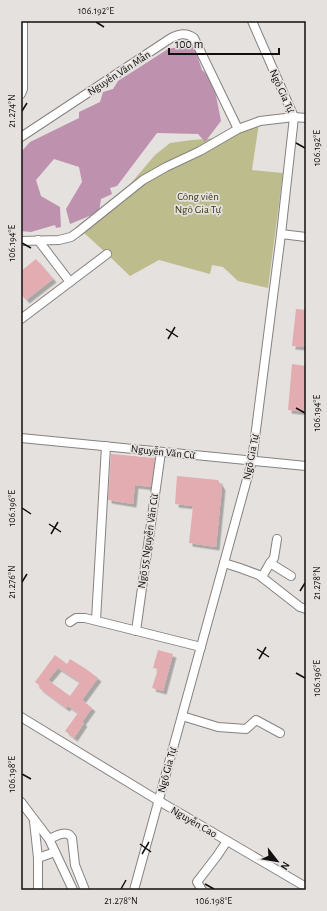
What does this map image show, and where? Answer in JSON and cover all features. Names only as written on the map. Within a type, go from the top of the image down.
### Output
[{"type":"street","points":[[21,94],[23,89],[23,21]]},
{"type":"street","name":"Ngô Gia Tự","points":[[134,890],[252,461],[281,234],[294,117],[252,21]]},
{"type":"street","name":"Nguyễn Văn Mẫn","points":[[21,137],[171,38],[181,34],[190,35],[194,38],[238,129]]},
{"type":"street","points":[[21,241],[59,240],[71,237],[143,180],[166,166],[200,151],[238,129],[260,121],[294,117],[306,118]]},
{"type":"street","points":[[281,234],[306,237]]},
{"type":"street","points":[[38,240],[70,282]]},
{"type":"street","points":[[21,319],[108,254]]},
{"type":"street","name":"Nguyễn Văn Cừ","points":[[21,438],[306,466]]},
{"type":"street","points":[[96,620],[106,446]]},
{"type":"street","name":"Ngõ 55 Nguyễn Văn Cừ","points":[[136,631],[160,452]]},
{"type":"street","points":[[262,577],[274,558],[277,539]]},
{"type":"street","points":[[270,563],[291,576]]},
{"type":"street","points":[[224,564],[259,575],[300,607],[306,609]]},
{"type":"street","points":[[70,622],[81,617],[201,647]]},
{"type":"street","points":[[182,716],[218,727],[246,729],[256,720],[280,733]]},
{"type":"street","name":"Nguyễn Cao","points":[[21,717],[159,801],[306,887]]},
{"type":"street","points":[[21,802],[49,839],[73,890]]},
{"type":"street","points":[[34,820],[38,858],[38,890]]},
{"type":"street","points":[[49,839],[63,833],[70,835],[72,838],[75,865],[85,890]]},
{"type":"street","points":[[202,890],[197,882],[227,841]]},
{"type":"street","points":[[38,858],[55,852]]},
{"type":"green space","name":"Công viên Ngô Gia Tự","points":[[259,123],[252,170],[283,173],[268,288],[238,281],[223,267],[212,265],[210,274],[159,260],[130,276],[81,230],[121,195],[155,155],[170,143],[219,138],[236,124]]},
{"type":"shaded area","points":[[189,45],[195,49],[202,70],[213,80],[221,121],[205,142],[198,134],[157,133],[117,186],[110,188],[112,194],[101,199],[99,212],[70,224],[66,209],[82,182],[79,167],[54,159],[36,180],[41,196],[60,207],[61,227],[56,228],[55,225],[31,232],[21,231],[21,152],[30,142],[79,118],[79,112],[100,102],[103,92],[113,89],[118,81],[168,49]]},
{"type":"building","points":[[36,259],[53,279],[26,300],[21,294],[21,271]]},
{"type":"building","points":[[296,309],[306,310],[306,342],[304,347],[292,346]]},
{"type":"building","points":[[292,364],[306,366],[306,412],[288,410]]},
{"type":"building","points":[[111,454],[155,458],[151,487],[135,485],[133,504],[108,500]]},
{"type":"building","points":[[177,476],[218,480],[222,487],[216,547],[189,543],[193,506],[175,504]]},
{"type":"building","points":[[158,650],[173,654],[163,691],[152,688],[158,669],[153,668]]},
{"type":"building","points":[[55,655],[67,664],[70,659],[98,678],[82,700],[92,708],[82,722],[84,723],[74,738],[65,731],[78,713],[68,706],[66,708],[39,688],[40,686],[35,682]],"holes":[[[58,668],[80,682],[70,696],[48,680]]]}]
